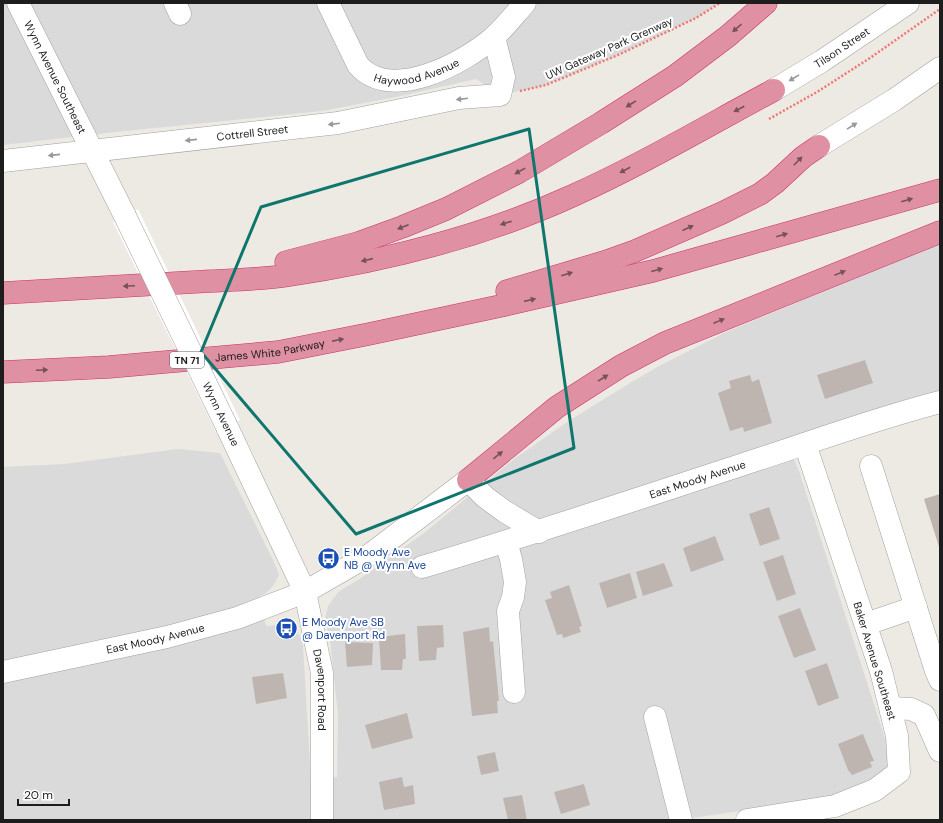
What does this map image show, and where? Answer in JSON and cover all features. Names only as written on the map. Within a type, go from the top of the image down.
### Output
[{"type":"highway","points":[[182,282],[293,261],[358,243],[446,209],[519,172],[640,99],[675,76],[728,36],[766,3]]},
{"type":"highway","points":[[3,293],[281,276],[347,265],[472,234],[513,220],[572,196],[622,172],[774,90]]},
{"type":"highway","points":[[369,334],[604,262],[635,251],[722,213],[760,194],[818,146]]},
{"type":"highway","points":[[369,334],[653,271],[940,190]]},
{"type":"highway","points":[[468,480],[557,407],[621,366],[659,346],[940,232]]},
{"type":"highway","name":"James White Parkway","points":[[3,372],[109,367],[278,352],[369,334]]},
{"type":"street","name":"Wynn Avenue Southeast","points":[[18,3],[93,151]]},
{"type":"street","name":"Haywood Avenue","points":[[328,3],[358,65],[372,77],[384,80],[417,77],[439,71],[456,63],[494,37],[525,3]]},
{"type":"street","name":"Tilson Street","points":[[774,90],[822,61],[908,3]]},
{"type":"street","points":[[494,37],[504,76],[500,95]]},
{"type":"street","points":[[818,146],[894,100],[940,68]]},
{"type":"street","name":"Cottrell Street","points":[[3,161],[338,123],[460,98],[500,95]]},
{"type":"street","name":"Wynn Avenue","points":[[93,151],[305,592]]},
{"type":"street","name":"East Moody Avenue","points":[[422,567],[539,532],[919,407],[940,402]]},
{"type":"street","name":"Baker Avenue Southeast","points":[[747,820],[835,806],[875,790],[899,772],[897,736],[881,671],[805,444]]},
{"type":"street","points":[[871,466],[940,680]]},
{"type":"street","points":[[305,592],[371,554],[468,480],[504,511],[539,532]]},
{"type":"street","points":[[506,542],[515,582],[513,597],[508,611],[514,692]]},
{"type":"street","name":"East Moody Avenue","points":[[3,672],[167,637],[236,618],[305,592]]},
{"type":"street","name":"Davenport Road","points":[[305,592],[322,673],[322,820]]},
{"type":"street","points":[[866,624],[916,607]]},
{"type":"street","points":[[891,708],[911,710],[924,716],[940,751]]},
{"type":"street","points":[[655,717],[681,820]]},
{"type":"path","name":"UW Gateway Park Grenway","points":[[500,95],[546,85],[618,55],[696,18],[720,3]]},
{"type":"path","points":[[769,119],[870,58],[940,9]]},
{"type":"highlighted area","points":[[529,129],[574,448],[356,534],[201,352],[261,207]]},
{"type":"shaded area","points":[[3,3],[720,3],[696,18],[618,55],[546,85],[501,95],[476,79],[396,97],[322,111],[3,145]]},
{"type":"shaded area","points":[[940,243],[940,396],[787,443],[799,471],[890,754],[888,769],[856,791],[809,801],[678,820],[3,820],[3,467],[64,464],[178,449],[220,453],[279,575],[273,586],[259,597],[266,626],[290,626],[301,638],[303,646],[311,780],[337,777],[338,715],[330,640],[325,619],[328,606],[338,592],[361,578],[424,533],[514,459],[567,422],[661,365],[724,333]]},
{"type":"pier","points":[[138,209],[240,420],[216,432],[113,222]]},
{"type":"building","points":[[865,360],[873,383],[825,399],[817,375]]},
{"type":"building","points":[[750,375],[752,382],[759,379],[772,423],[744,432],[743,427],[730,431],[718,393],[731,388],[729,381]]},
{"type":"building","points":[[940,494],[940,550],[924,499]]},
{"type":"building","points":[[769,507],[780,539],[760,546],[749,514]]},
{"type":"building","points":[[715,536],[724,560],[691,572],[683,548]]},
{"type":"building","points":[[783,555],[796,594],[777,601],[763,562]]},
{"type":"building","points":[[664,563],[673,586],[643,596],[636,572]]},
{"type":"building","points":[[630,573],[637,598],[607,608],[599,583]]},
{"type":"building","points":[[569,585],[582,626],[579,627],[581,632],[563,638],[562,634],[557,635],[545,600],[552,598],[550,592]]},
{"type":"building","points":[[800,608],[816,650],[794,658],[778,616]]},
{"type":"building","points":[[443,625],[444,647],[437,648],[436,660],[419,661],[417,626]]},
{"type":"building","points":[[489,627],[490,642],[493,641],[499,701],[497,701],[498,713],[472,716],[463,632]]},
{"type":"building","points":[[405,634],[406,659],[403,659],[402,670],[381,670],[379,637]]},
{"type":"building","points":[[345,642],[373,643],[372,665],[347,667]]},
{"type":"building","points":[[827,663],[839,698],[818,706],[805,671]]},
{"type":"building","points":[[283,673],[287,698],[256,704],[252,677]]},
{"type":"building","points":[[407,713],[413,738],[372,749],[365,725]]},
{"type":"building","points":[[863,734],[874,761],[870,762],[872,767],[852,775],[848,770],[838,744]]},
{"type":"building","points":[[495,752],[499,771],[481,775],[477,756]]},
{"type":"building","points":[[402,777],[404,787],[413,785],[415,804],[384,810],[379,782]]},
{"type":"building","points":[[584,784],[590,805],[561,814],[554,792]]},
{"type":"building","points":[[522,795],[527,820],[508,820],[503,798]]},
{"type":"place","name":"E Moody Ave NB @ Wynn Ave","points":[[329,558]]},
{"type":"place","name":"E Moody Ave SB @ Davenport Rd","points":[[286,628]]}]
